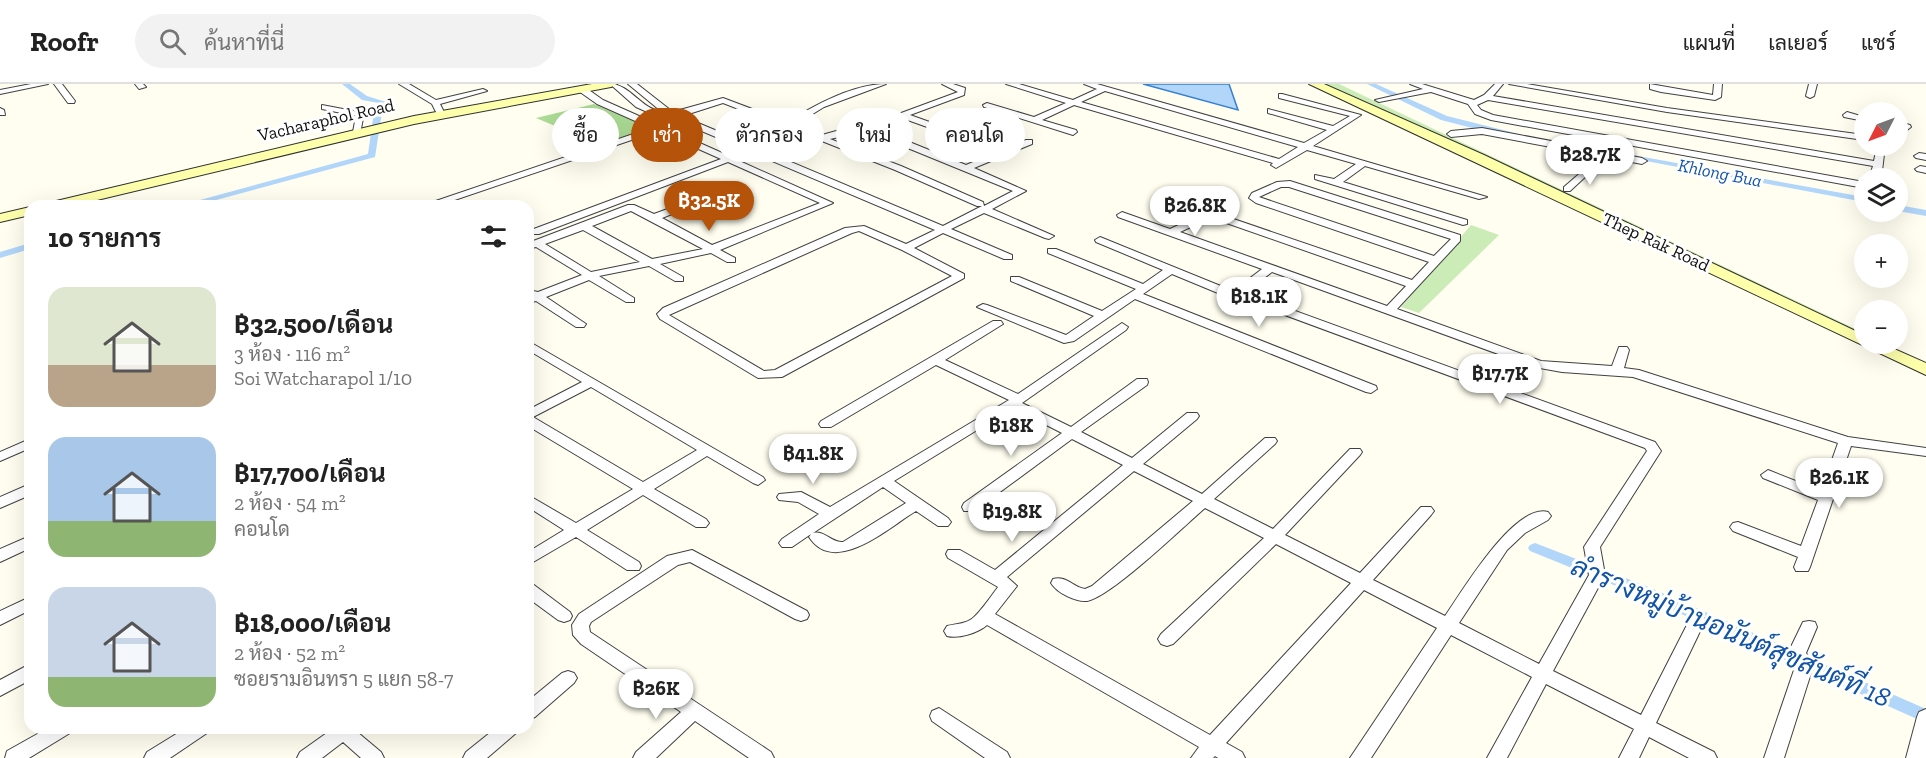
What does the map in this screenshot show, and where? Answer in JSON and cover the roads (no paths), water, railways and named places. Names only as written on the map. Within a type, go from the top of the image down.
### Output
[{"type":"main road","name":"Vacharaphol Road","points":[[77,200],[389,125],[436,106],[584,90],[613,84]]},
{"type":"main road","name":"Thep Rak Road","points":[[1315,84],[1375,102],[1451,134],[1854,323]]},
{"type":"main road","name":"Thep Rak Road","points":[[1346,84],[1375,102],[1854,336]]},
{"type":"main road","points":[[0,218],[24,212]]},
{"type":"main road","points":[[1908,348],[1926,356]]},
{"type":"main road","points":[[1892,354],[1926,370]]},
{"type":"street","points":[[0,92],[44,84]]},
{"type":"street","points":[[58,84],[71,101]]},
{"type":"street","points":[[613,84],[645,108]]},
{"type":"street","points":[[632,84],[663,108]]},
{"type":"street","points":[[816,108],[882,84]]},
{"type":"street","points":[[913,111],[963,91],[946,84]]},
{"type":"street","points":[[1010,84],[1278,164],[1375,102],[1419,86],[1474,103],[1487,97],[1499,84]]},
{"type":"street","points":[[1088,84],[1482,197]]},
{"type":"street","points":[[1513,84],[1667,110],[1854,137]]},
{"type":"street","points":[[1654,84],[1653,87],[1661,90],[1714,98],[1717,97],[1718,84]]},
{"type":"street","points":[[1810,96],[1813,84]]},
{"type":"street","points":[[408,85],[436,106]]},
{"type":"street","points":[[1034,120],[1104,88]]},
{"type":"street","points":[[584,90],[600,102],[631,116]]},
{"type":"street","points":[[1403,92],[1433,90]]},
{"type":"street","points":[[415,101],[436,106],[483,91]]},
{"type":"street","points":[[1282,96],[1375,102]]},
{"type":"street","points":[[1487,97],[1877,164]]},
{"type":"street","points":[[697,108],[715,102],[732,108]]},
{"type":"street","points":[[1474,103],[1472,106],[1478,112],[1491,117],[1854,183]]},
{"type":"street","points":[[987,105],[1073,132]]},
{"type":"street","points":[[325,106],[362,115],[361,131]]},
{"type":"street","points":[[1271,111],[1334,129]]},
{"type":"street","points":[[1847,115],[1854,117]]},
{"type":"street","points":[[703,128],[1008,257]]},
{"type":"street","points":[[1451,134],[1482,130],[1642,161]]},
{"type":"street","points":[[444,200],[631,137]]},
{"type":"street","points":[[824,142],[980,204],[970,208],[893,170]]},
{"type":"street","points":[[1025,144],[1029,142]]},
{"type":"street","points":[[906,248],[960,276],[778,374],[762,375],[664,317],[663,314],[854,229],[860,228],[906,248],[1021,191],[1019,188],[913,146]]},
{"type":"street","points":[[1876,168],[1879,156]]},
{"type":"street","points":[[534,240],[721,162]]},
{"type":"street","points":[[534,295],[589,276],[712,249],[828,203],[740,162]]},
{"type":"street","points":[[967,168],[981,162]]},
{"type":"street","points":[[1335,183],[1363,163]]},
{"type":"street","points":[[1567,189],[1594,164]]},
{"type":"street","points":[[1318,177],[1463,222]]},
{"type":"street","points":[[1389,311],[1456,237],[1290,184],[1280,184],[1255,195],[1254,198],[1259,201],[1435,260]]},
{"type":"street","points":[[654,218],[689,204]]},
{"type":"street","points":[[534,240],[584,226],[631,207],[731,260]]},
{"type":"street","points":[[985,210],[1049,236]]},
{"type":"street","points":[[1122,215],[1553,368],[1617,369],[1654,378],[1794,426],[1846,441],[1926,452]]},
{"type":"street","points":[[1170,233],[1206,216],[1216,216],[1412,284]]},
{"type":"street","points":[[584,226],[679,279]]},
{"type":"street","points":[[1100,240],[1289,318]]},
{"type":"street","points":[[534,241],[630,300]]},
{"type":"street","points":[[1052,251],[1371,389]]},
{"type":"street","points":[[983,307],[1065,339],[1077,335],[1172,269]]},
{"type":"street","points":[[1234,296],[1269,269]]},
{"type":"street","points":[[1015,279],[1103,316]]},
{"type":"street","points":[[534,298],[580,324]]},
{"type":"street","points":[[1250,298],[1650,445],[1654,451],[1592,547],[1596,570],[1497,758]]},
{"type":"street","points":[[826,424],[997,324]]},
{"type":"street","points":[[787,543],[883,480],[1015,401],[1122,327]]},
{"type":"street","points":[[534,349],[758,480]]},
{"type":"street","points":[[1617,369],[1623,350]]},
{"type":"street","points":[[936,360],[1000,389],[1015,401],[1072,433],[1361,583],[1707,758]]},
{"type":"street","points":[[534,412],[591,382]]},
{"type":"street","points":[[969,507],[1142,382]]},
{"type":"street","points":[[996,578],[1192,416]]},
{"type":"street","points":[[534,424],[701,522]]},
{"type":"street","points":[[1059,583],[1075,593],[1086,595],[1098,590],[1155,544],[1270,441]]},
{"type":"street","points":[[1738,527],[1804,561],[1846,441]]},
{"type":"street","points":[[0,457],[24,450]]},
{"type":"street","points":[[534,554],[707,450]]},
{"type":"street","points":[[1167,639],[1274,537],[1355,452]]},
{"type":"street","points":[[1768,475],[1826,498]]},
{"type":"street","points":[[883,480],[943,522]]},
{"type":"street","points":[[0,503],[24,492]]},
{"type":"street","points":[[784,497],[801,497],[830,514]]},
{"type":"street","points":[[534,504],[633,566]]},
{"type":"street","points":[[817,537],[832,548],[846,547],[916,504]]},
{"type":"street","points":[[1207,751],[1426,511]]},
{"type":"street","points":[[1360,758],[1501,546],[1520,529],[1543,516]]},
{"type":"street","points":[[0,556],[24,544]]},
{"type":"street","points":[[953,632],[975,626],[986,617],[987,611],[1008,589],[1007,584],[954,554]]},
{"type":"street","points":[[764,758],[587,639],[580,630],[580,625],[585,618],[673,560],[692,556],[801,615]]},
{"type":"street","points":[[534,594],[564,616]]},
{"type":"street","points":[[0,619],[24,606]]},
{"type":"street","points":[[986,617],[1207,751],[1235,758]]},
{"type":"street","points":[[1629,758],[1697,621]]},
{"type":"street","points":[[1774,758],[1809,627]]},
{"type":"street","points":[[0,688],[24,674]]},
{"type":"street","points":[[534,707],[568,678]]},
{"type":"street","points":[[643,758],[694,710]]},
{"type":"street","points":[[939,716],[1000,758]]},
{"type":"street","points":[[1916,758],[1926,717]]},
{"type":"street","points":[[14,757],[53,734]]},
{"type":"street","points":[[154,758],[191,734]]},
{"type":"street","points":[[307,758],[337,734]]},
{"type":"street","points":[[348,734],[374,758]]},
{"type":"street","points":[[473,758],[502,734]]},
{"type":"water","points":[[1143,84],[1229,84],[1238,110]]},
{"type":"waterway","points":[[204,200],[372,155],[378,112],[383,106],[382,102],[365,98],[345,84]]},
{"type":"waterway","name":"Khlong Bua","points":[[1370,84],[1444,118],[1515,134]]},
{"type":"waterway","name":"Khlong Bua","points":[[1630,156],[1854,198]]},
{"type":"waterway","name":"Khlong Bua","points":[[1908,210],[1926,213]]},
{"type":"waterway","points":[[0,255],[24,248]]},
{"type":"waterway","name":"ลำรางหมู่บ้านอนันต์สุขสันต์ที่ 18","points":[[1535,548],[1646,592],[1926,716]]}]
